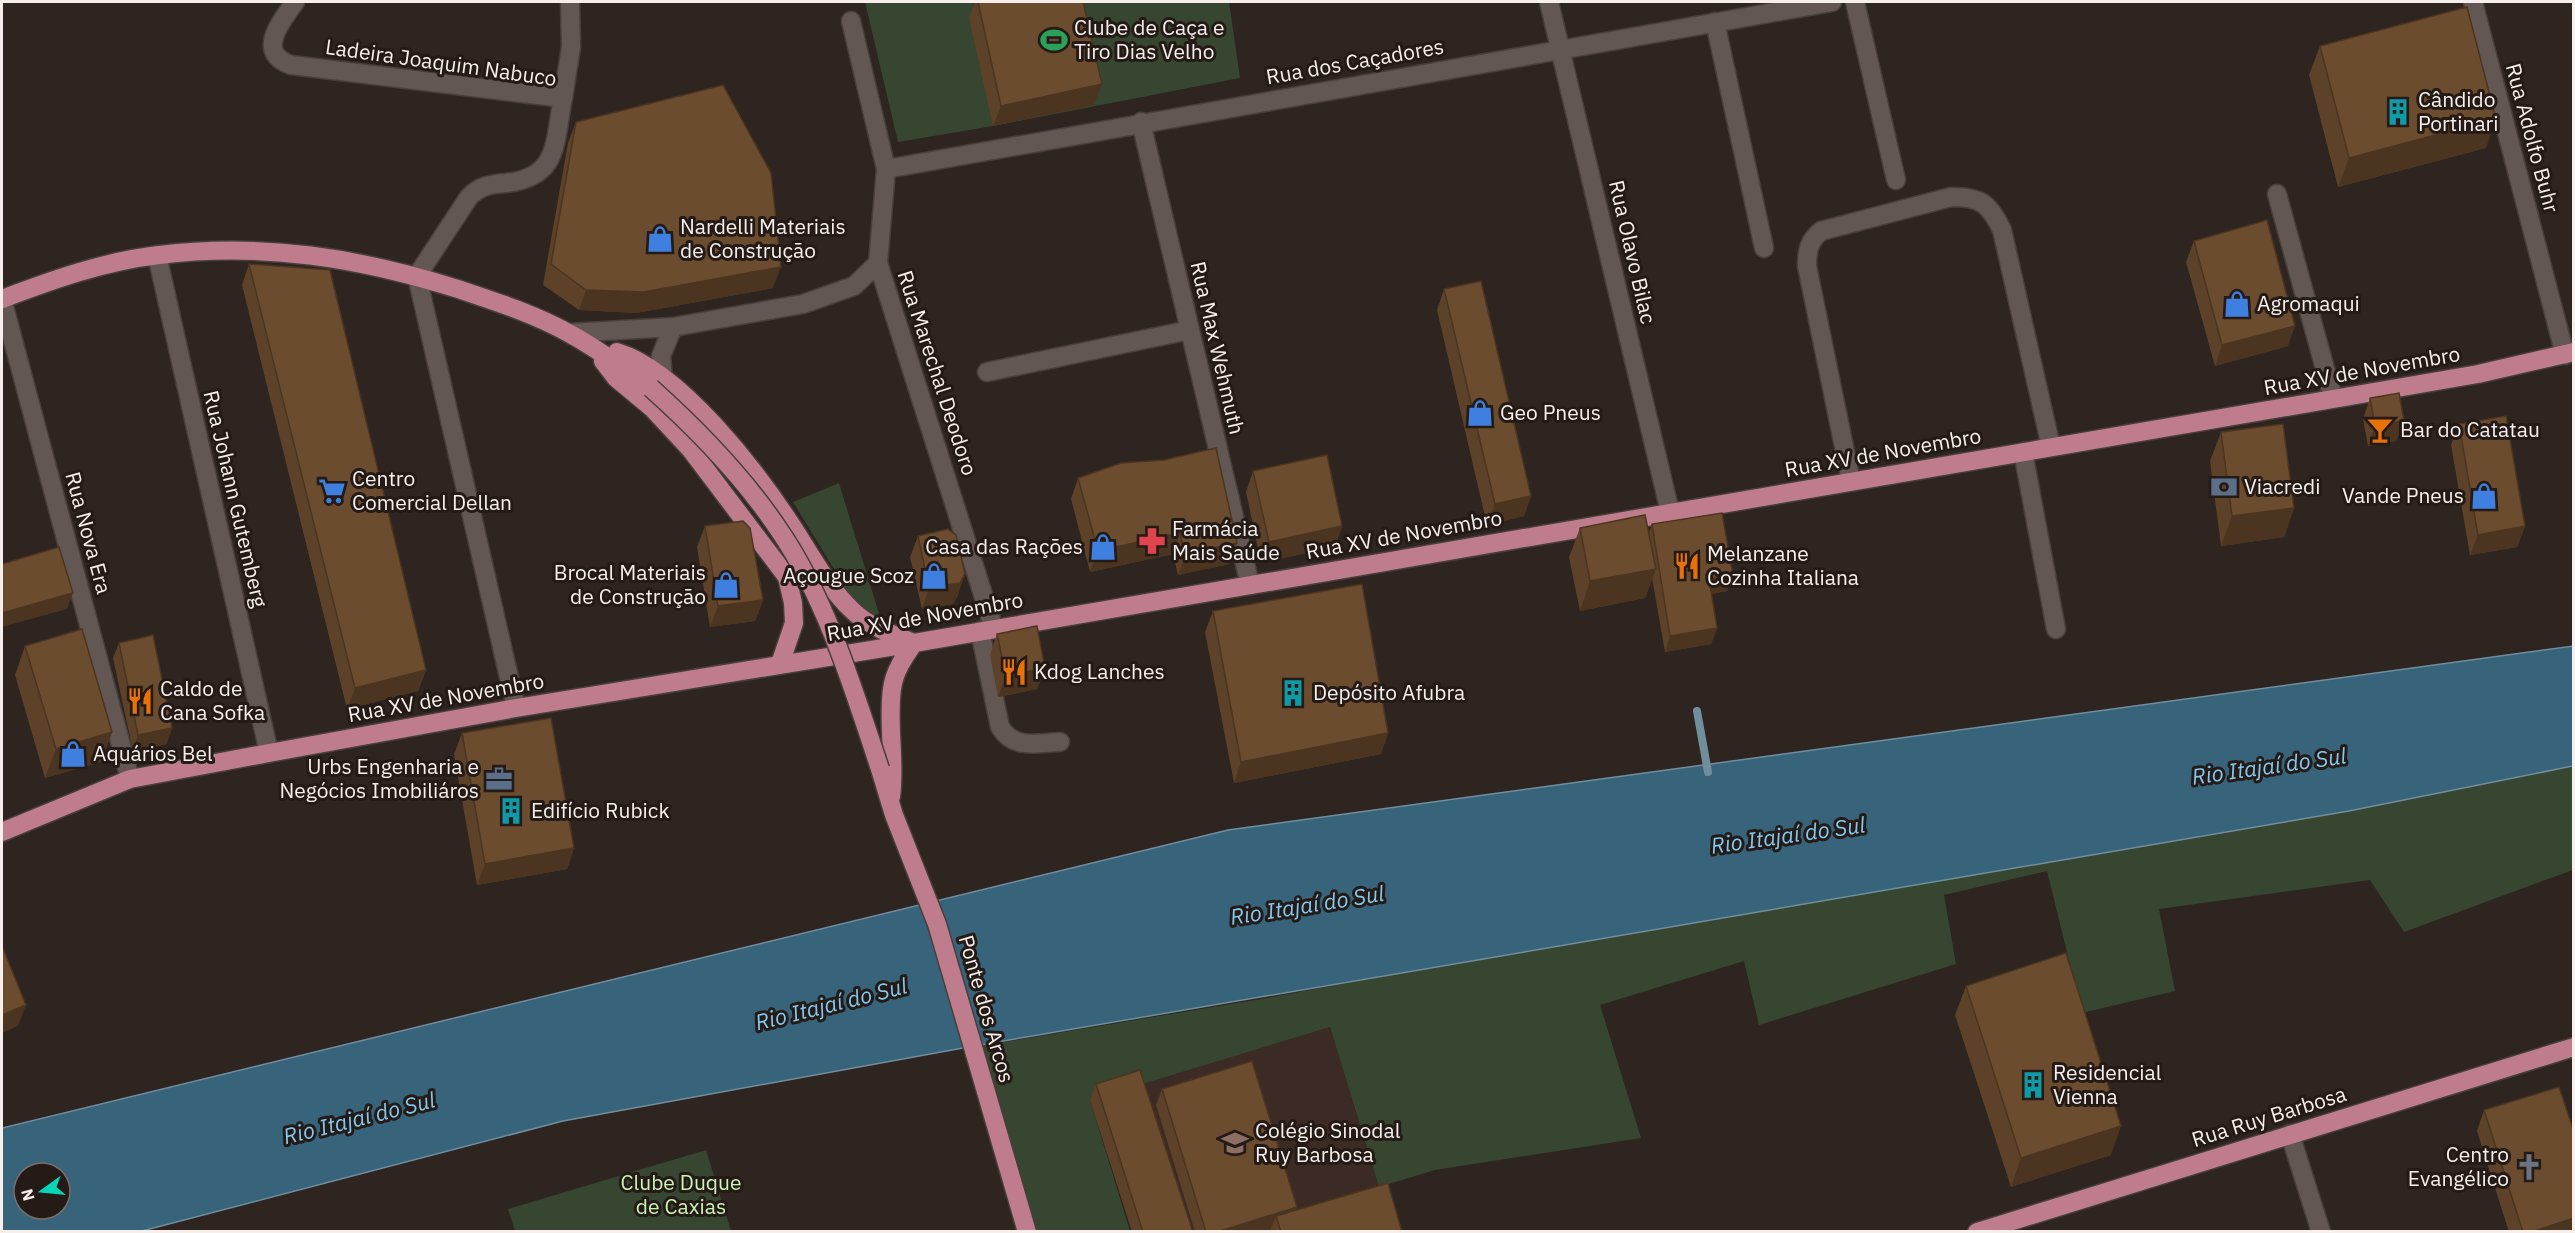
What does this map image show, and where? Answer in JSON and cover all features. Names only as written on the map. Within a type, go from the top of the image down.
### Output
[{"type":"main road","points":[[2,299],[56,279],[157,255],[212,250],[276,250],[353,260],[417,276],[486,298],[570,333],[591,345],[695,406],[753,471],[836,594],[855,613],[871,624],[914,643],[899,664],[891,688],[895,772],[892,809]]},
{"type":"main road","points":[[591,345],[616,378],[651,408],[691,450],[787,577],[793,603],[794,623],[780,664]]},
{"type":"main road","name":"Rua XV de Novembro","points":[[2,832],[130,779],[516,708],[914,643],[2478,374],[2569,353]]},
{"type":"main road","name":"Ponte dos Arcos","points":[[657,383],[723,457],[780,531],[835,640],[892,809],[937,924],[1027,1232]]},
{"type":"main road","points":[[753,471],[759,537]]},
{"type":"main road","points":[[787,577],[836,594]]},
{"type":"main road","name":"Rua Ruy Barbosa","points":[[1977,1232],[2290,1134],[2569,1053]]},
{"type":"street","name":"Ladeira Joaquim Nabuco","points":[[295,2],[276,29],[272,42],[275,54],[281,61],[291,65],[563,98],[554,145],[548,162],[539,174],[524,181],[489,184],[478,188],[417,276]]},
{"type":"street","points":[[563,98],[571,47],[570,2]]},
{"type":"street","name":"Rua Olavo Bilac","points":[[1549,2],[1670,512]]},
{"type":"street","name":"Rua dos Caçadores","points":[[885,169],[1141,122],[1832,2]]},
{"type":"street","points":[[1856,2],[1896,180]]},
{"type":"street","name":"Rua Adolfo Buhr","points":[[2473,2],[2569,353]]},
{"type":"street","name":"Rua Marechal Deodoro","points":[[851,21],[885,169],[878,263],[987,630],[1000,728],[1007,738],[1019,744],[1060,742]]},
{"type":"street","points":[[1715,22],[1764,248]]},
{"type":"street","name":"Rua Max Wehmuth","points":[[1141,122],[1250,585]]},
{"type":"street","points":[[2277,194],[2333,398]]},
{"type":"street","points":[[1851,482],[1807,266],[1807,250],[1811,239],[1821,231],[1951,197],[1971,197],[1984,203],[2002,230],[2051,447]]},
{"type":"street","name":"Rua Johann Gutemberg","points":[[157,255],[270,753]]},
{"type":"street","points":[[570,333],[673,327],[803,304],[854,286],[878,263]]},
{"type":"street","points":[[417,276],[516,708]]},
{"type":"street","name":"Rua Nova Era","points":[[2,299],[130,779]]},
{"type":"street","points":[[657,383],[664,343],[673,327]]},
{"type":"street","points":[[987,372],[1190,330]]},
{"type":"street","points":[[2023,452],[2056,629]]},
{"type":"street","points":[[2290,1134],[2321,1232]]},
{"type":"shaded area","name":"Colégio Sinodal Ruy Barbosa","points":[[1330,1027],[1392,1231],[1132,1231],[1090,1100]]},
{"type":"green space","name":"Clube de Caça e Tiro Dias Velho","points":[[865,2],[1229,2],[1240,78],[898,142]]},
{"type":"green space","points":[[839,483],[880,617],[862,615],[793,502]]},
{"type":"green space","points":[[2573,758],[2573,870],[2404,932],[2370,880],[2159,909],[2175,991],[2082,1013],[2047,871],[1944,895],[1956,964],[1759,1025],[1744,961],[1600,1005],[1641,1138],[1435,1170],[1379,1187],[1330,1027],[1090,1100],[1130,1231],[1036,1231],[974,1047],[1261,999]]},
{"type":"green space","name":"Clube Duque de Caxias","points":[[706,1150],[731,1231],[515,1231],[508,1209]]},
{"type":"water","name":"Rio Itajaí do Sul","points":[[2573,646],[2573,766],[2349,811],[974,1046],[563,1121],[142,1231],[2,1232],[2,1128],[1228,830]]},
{"type":"building","points":[[978,2],[1083,2],[1102,84],[1001,106]]},
{"type":"building","name":"Cândido Portinari","points":[[2467,7],[2496,119],[2349,158],[2320,46]]},
{"type":"building","name":"Nardelli Materiais de Construção","points":[[723,85],[771,173],[781,267],[644,292],[586,290],[551,264],[576,122]]},
{"type":"building","name":"Agromaqui","points":[[2267,220],[2295,326],[2222,345],[2194,241]]},
{"type":"building","name":"Centro Comercial Dellan","points":[[249,264],[330,270],[426,670],[355,688]]},
{"type":"building","name":"Geo Pneus","points":[[1481,281],[1531,496],[1495,504],[1444,289]]},
{"type":"building","points":[[2399,393],[2404,421],[2375,426],[2370,398]]},
{"type":"building","name":"Vande Pneus","points":[[2506,416],[2525,526],[2478,535],[2459,424]]},
{"type":"building","points":[[2283,424],[2294,508],[2232,516],[2221,432]]},
{"type":"building","points":[[1216,448],[1237,543],[1185,554],[1180,533],[1098,551],[1078,478],[1121,463],[1164,460]]},
{"type":"building","points":[[1327,455],[1342,526],[1269,542],[1253,471]]},
{"type":"building","name":"Melanzane Cozinha Italiana","points":[[1722,513],[1733,575],[1709,579],[1717,628],[1670,636],[1652,524]]},
{"type":"building","points":[[1645,515],[1656,569],[1590,581],[1580,528]]},
{"type":"building","points":[[743,521],[750,528],[763,600],[718,606],[705,526]]},
{"type":"building","points":[[948,529],[956,535],[965,574],[960,583],[929,588],[918,536]]},
{"type":"building","points":[[59,547],[73,593],[2,613],[2,564]]},
{"type":"building","name":"Depósito Afubra","points":[[1362,584],[1388,733],[1241,762],[1213,611]]},
{"type":"building","points":[[1037,626],[1045,668],[1006,676],[997,634]]},
{"type":"building","points":[[82,629],[112,732],[56,749],[25,646]]},
{"type":"building","name":"Caldo de Cana Sofka","points":[[153,635],[172,728],[138,735],[119,643]]},
{"type":"building","name":"Edifício Rubick","points":[[551,718],[574,848],[485,864],[462,733]]},
{"type":"building","points":[[2,946],[26,1005],[2,1015]]},
{"type":"building","name":"Residencial Vienna","points":[[2066,953],[2121,1126],[2021,1158],[1966,986]]},
{"type":"building","points":[[1252,1061],[1297,1207],[1217,1232],[1206,1232],[1162,1089]]},
{"type":"building","points":[[1140,1070],[1193,1232],[1143,1232],[1096,1084]]},
{"type":"building","name":"Centro Evangélico","points":[[2559,1087],[2574,1132],[2574,1218],[2531,1232],[2523,1232],[2484,1110]]},
{"type":"building","points":[[1388,1183],[1402,1232],[1281,1232],[1276,1216]]},
{"type":"waterway","points":[[1697,711],[1708,772]]},
{"type":"place","name":"Clube de Caça e Tiro Dias Velho","points":[[1054,40]]},
{"type":"place","name":"Cândido Portinari","points":[[2398,112]]},
{"type":"place","name":"Nardelli Materiais de Construção","points":[[660,239]]},
{"type":"place","name":"Agromaqui","points":[[2237,304]]},
{"type":"place","name":"Geo Pneus","points":[[1480,413]]},
{"type":"place","name":"Bar do Catatau","points":[[2380,430]]},
{"type":"place","name":"Viacredi","points":[[2224,487]]},
{"type":"place","name":"Centro Comercial Dellan","points":[[332,491]]},
{"type":"place","name":"Vande Pneus","points":[[2484,496]]},
{"type":"place","name":"Farmácia Mais Saúde","points":[[1152,541]]},
{"type":"place","name":"Casa das Rações","points":[[1103,547]]},
{"type":"place","name":"Melanzane Cozinha Italiana","points":[[1687,566]]},
{"type":"place","name":"Açougue Scoz","points":[[934,576]]},
{"type":"place","name":"Brocal Materiais de Construção","points":[[726,585]]},
{"type":"place","name":"Kdog Lanches","points":[[1014,672]]},
{"type":"place","name":"Depósito Afubra","points":[[1293,693]]},
{"type":"place","name":"Caldo de Cana Sofka","points":[[140,701]]},
{"type":"place","name":"Aquários Bel","points":[[73,754]]},
{"type":"place","name":"Urbs Engenharia e Negócios Imobiliáros","points":[[499,779]]},
{"type":"place","name":"Edifício Rubick","points":[[511,811]]},
{"type":"place","name":"Residencial Vienna","points":[[2033,1085]]},
{"type":"place","name":"Colégio Sinodal Ruy Barbosa","points":[[1235,1143]]},
{"type":"place","name":"Centro Evangélico","points":[[2529,1167]]}]
